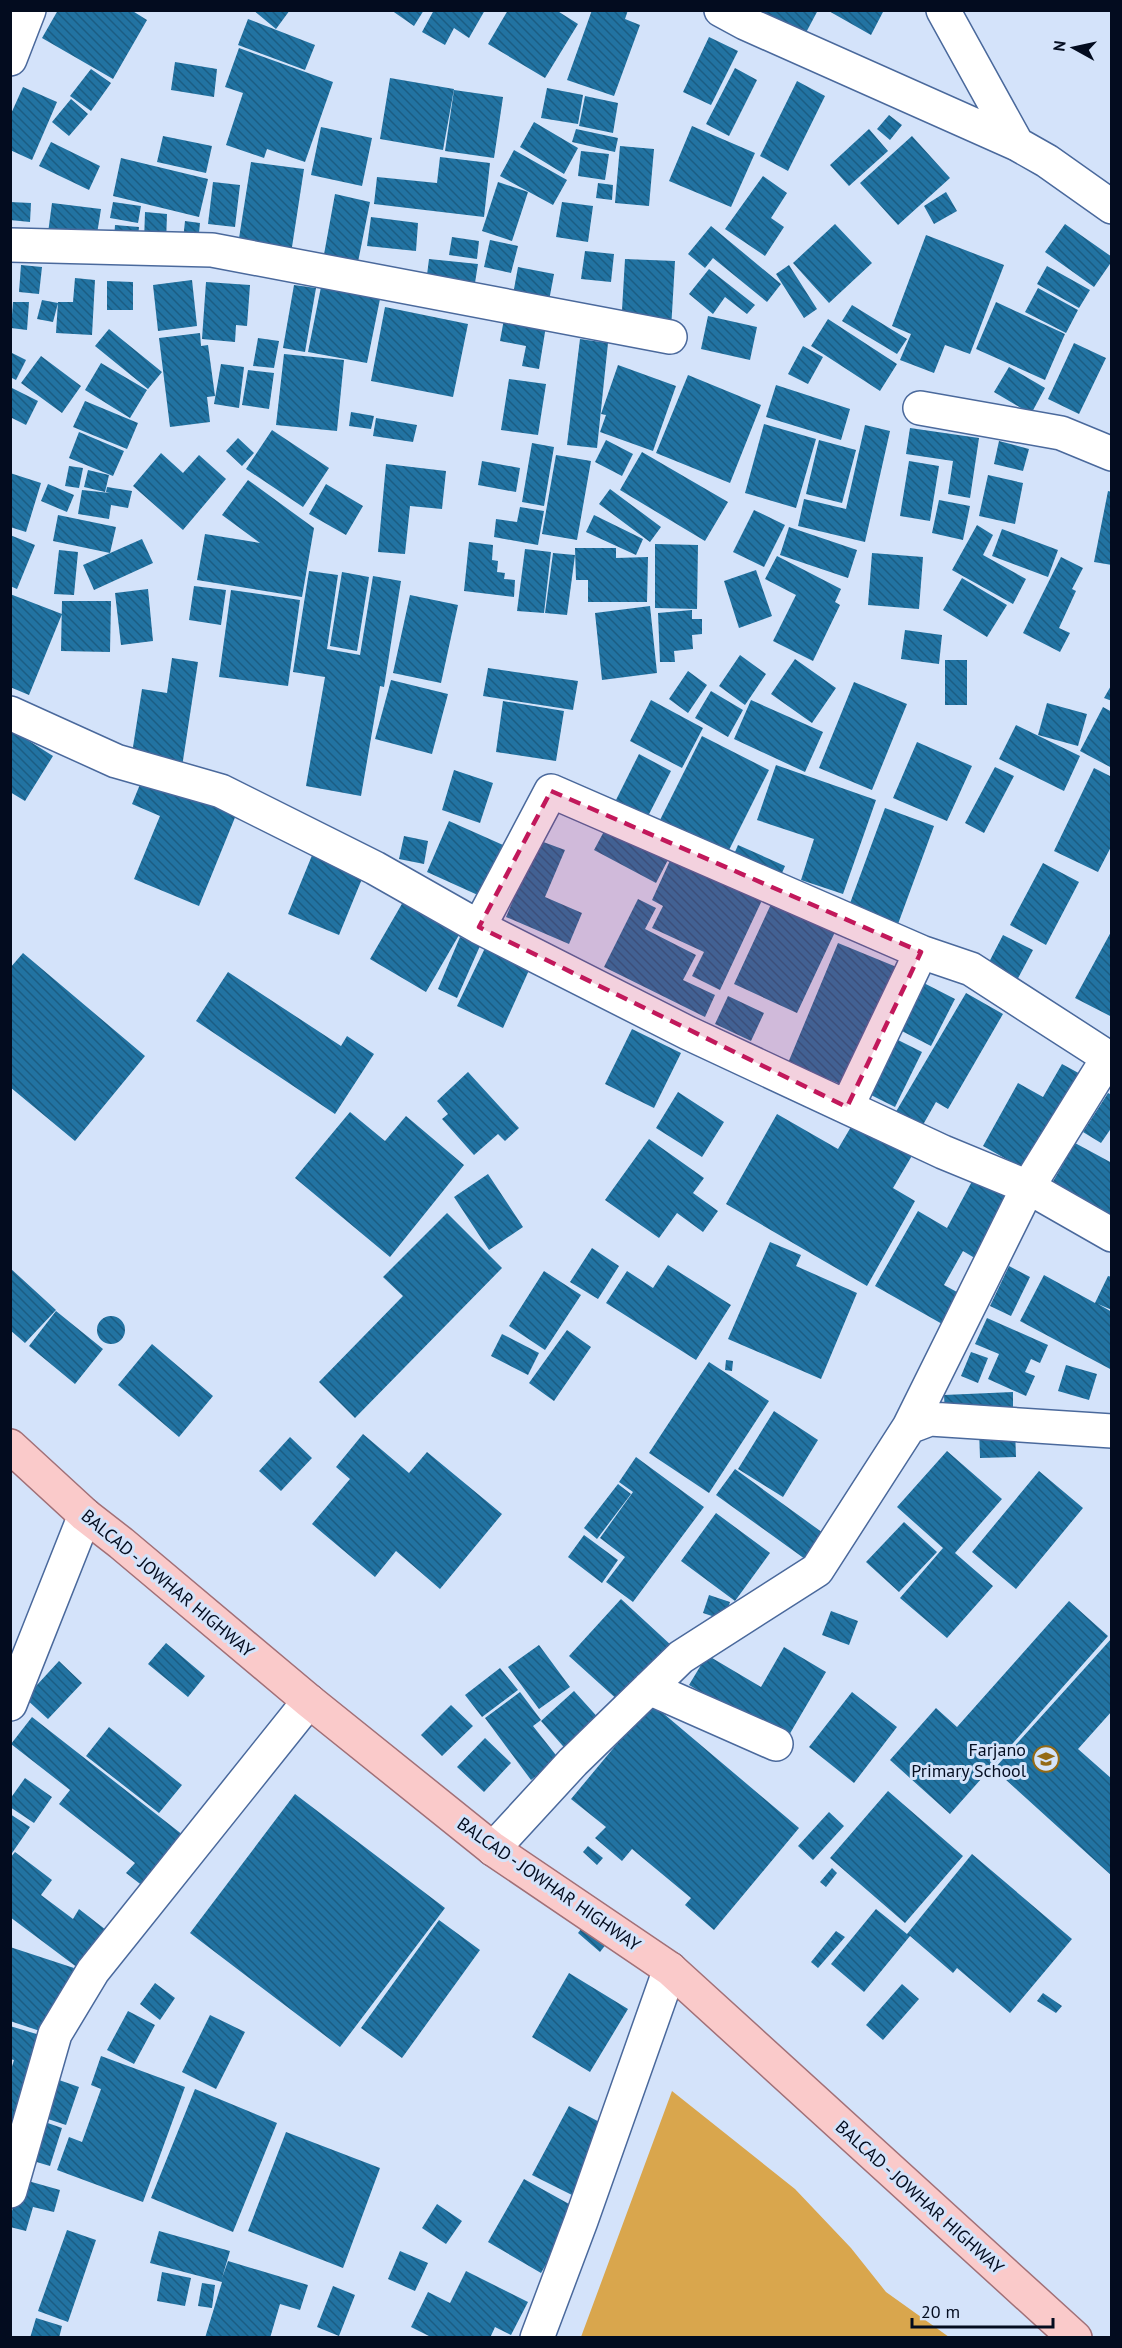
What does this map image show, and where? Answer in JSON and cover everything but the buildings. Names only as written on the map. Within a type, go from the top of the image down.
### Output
[{"type":"main road","name":"BALCAD - JOWHAR HIGHWAY","points":[[10,1446],[86,1515],[309,1701],[493,1849],[670,1969],[1075,2337]]},
{"type":"street","points":[[10,59],[29,10]]},
{"type":"street","points":[[721,10],[745,23],[1017,144],[1047,161],[1112,207]]},
{"type":"street","points":[[943,10],[1017,144]]},
{"type":"street","points":[[10,244],[212,249],[670,338]]},
{"type":"street","points":[[920,408],[1061,433],[1112,454]]},
{"type":"street","points":[[10,713],[116,761],[221,791],[375,868],[479,927],[688,1033],[943,1152],[1028,1187],[1112,1235]]},
{"type":"street","points":[[479,927],[551,791],[921,952],[971,969],[1110,1059],[1028,1187],[909,1426],[817,1570],[681,1657],[573,1762],[493,1849]]},
{"type":"street","points":[[847,1107],[921,952]]},
{"type":"street","points":[[909,1426],[930,1419],[1112,1431]]},
{"type":"street","points":[[10,1704],[86,1515]]},
{"type":"street","points":[[649,1688],[776,1744]]},
{"type":"street","points":[[10,2191],[55,2034],[93,1971],[309,1701]]},
{"type":"street","points":[[537,2337],[581,2222],[670,1969]]},
{"type":"highlighted area","points":[[551,791],[921,952],[847,1107],[479,927]]},
{"type":"shaded area","points":[[672,2091],[795,2189],[851,2248],[886,2292],[949,2337],[581,2337]]},
{"type":"place","name":"Farjano Primary School","points":[[1046,1759]]}]
